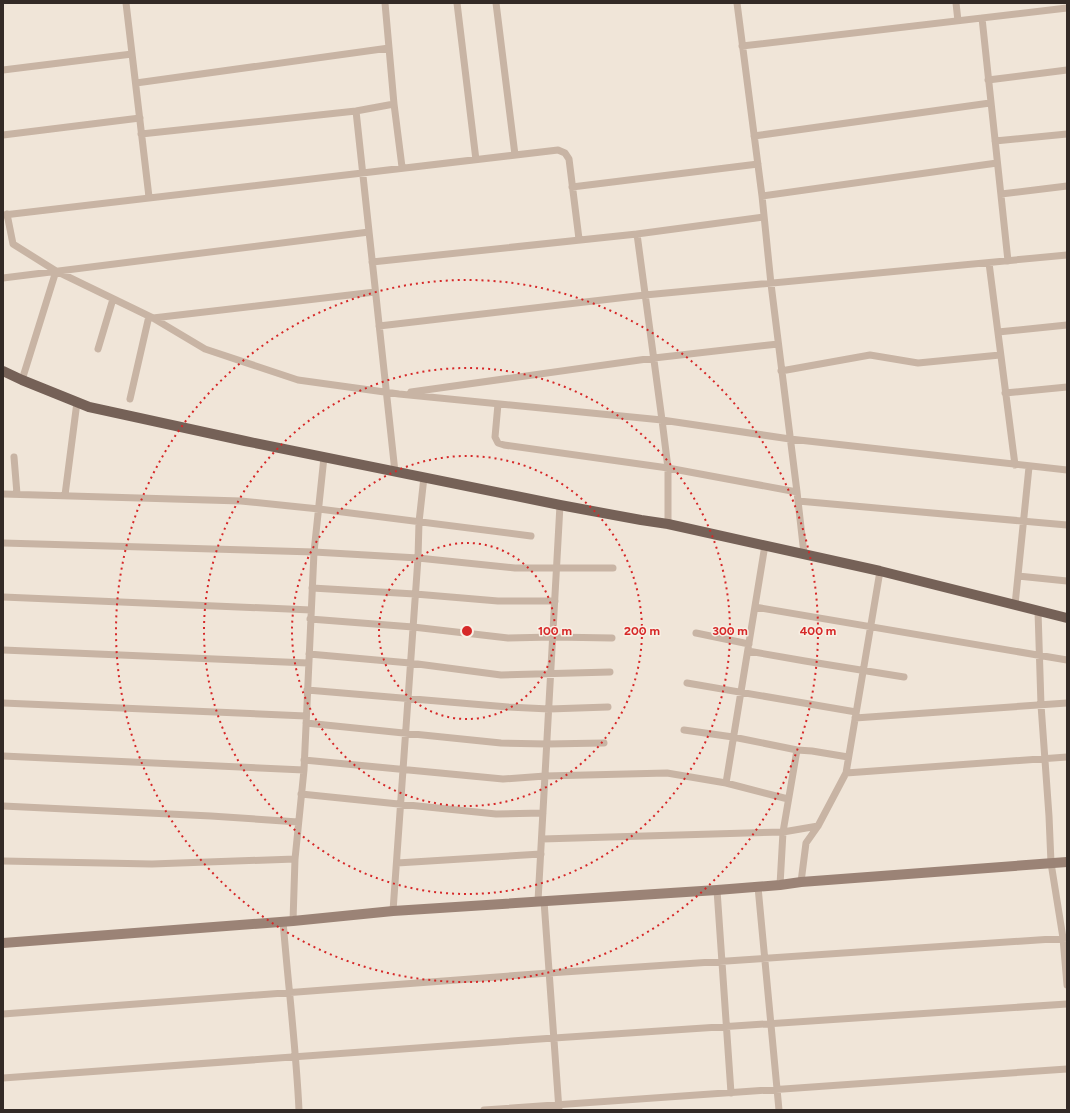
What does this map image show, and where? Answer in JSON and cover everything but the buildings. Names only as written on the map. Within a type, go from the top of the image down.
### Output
[{"type":"main road","points":[[3,371],[22,380],[97,409],[245,442],[560,505],[668,524],[880,571],[1067,618]]},
{"type":"street","points":[[126,3],[148,197]]},
{"type":"street","points":[[385,3],[394,104],[402,167]]},
{"type":"street","points":[[457,3],[476,160]]},
{"type":"street","points":[[496,3],[515,155]]},
{"type":"street","points":[[737,3],[762,196],[781,371],[804,554]]},
{"type":"street","points":[[956,3],[958,21]]},
{"type":"street","points":[[742,46],[1067,8]]},
{"type":"street","points":[[982,18],[1008,261]]},
{"type":"street","points":[[136,84],[389,48]]},
{"type":"street","points":[[3,70],[132,54]]},
{"type":"street","points":[[988,80],[1067,70]]},
{"type":"street","points":[[754,136],[990,102]]},
{"type":"street","points":[[141,134],[356,111],[394,104]]},
{"type":"street","points":[[356,111],[395,472]]},
{"type":"street","points":[[3,135],[140,118]]},
{"type":"street","points":[[995,142],[1067,134]]},
{"type":"street","points":[[579,239],[568,159],[565,153],[558,150],[5,214],[13,244],[56,271],[151,317],[205,349],[298,380],[386,393],[662,420],[790,439],[1029,467],[1067,470]]},
{"type":"street","points":[[762,196],[997,163]]},
{"type":"street","points":[[572,187],[758,164]]},
{"type":"street","points":[[1001,194],[1067,186]]},
{"type":"street","points":[[372,262],[637,234],[764,217]]},
{"type":"street","points":[[3,278],[369,232]]},
{"type":"street","points":[[637,234],[668,468],[668,524]]},
{"type":"street","points":[[379,326],[645,296],[1067,255]]},
{"type":"street","points":[[989,263],[1014,465]]},
{"type":"street","points":[[22,380],[56,271]]},
{"type":"street","points":[[151,317],[375,292]]},
{"type":"street","points":[[98,349],[113,299]]},
{"type":"street","points":[[130,399],[151,317]]},
{"type":"street","points":[[998,332],[1067,325]]},
{"type":"street","points":[[399,394],[654,358],[778,344]]},
{"type":"street","points":[[781,371],[870,356],[918,363],[1000,355]]},
{"type":"street","points":[[1005,393],[1067,387]]},
{"type":"street","points":[[65,495],[77,402]]},
{"type":"street","points":[[498,404],[495,437],[498,443],[504,445],[668,468],[797,492]]},
{"type":"street","points":[[14,457],[17,494]]},
{"type":"street","points":[[299,1110],[296,1057],[289,992],[288,921],[304,770],[314,552],[324,457]]},
{"type":"street","points":[[1015,605],[1029,467]]},
{"type":"street","points":[[393,911],[418,558],[419,522],[424,477]]},
{"type":"street","points":[[3,494],[241,501],[319,509],[531,536]]},
{"type":"street","points":[[798,501],[1067,525]]},
{"type":"street","points":[[559,1108],[549,973],[541,901],[541,854],[560,505]]},
{"type":"street","points":[[3,543],[314,552],[418,558],[515,568],[613,568]]},
{"type":"street","points":[[726,783],[765,545]]},
{"type":"street","points":[[800,882],[806,843],[818,826],[846,773],[880,571]]},
{"type":"street","points":[[1018,576],[1067,581]]},
{"type":"street","points":[[312,588],[498,601],[555,601]]},
{"type":"street","points":[[3,597],[311,610]]},
{"type":"street","points":[[755,607],[1067,660]]},
{"type":"street","points":[[1038,611],[1041,705],[1051,863],[1065,938],[1067,985]]},
{"type":"street","points":[[310,619],[413,627],[508,638],[612,638]]},
{"type":"street","points":[[696,633],[748,647],[864,671],[904,677]]},
{"type":"street","points":[[3,650],[308,663]]},
{"type":"street","points":[[309,654],[410,663],[501,675],[610,672]]},
{"type":"street","points":[[687,683],[741,692],[856,715],[1067,703]]},
{"type":"street","points":[[307,690],[508,707],[549,709],[608,708]]},
{"type":"street","points":[[3,703],[306,720],[406,734],[501,743],[547,744],[604,742]]},
{"type":"street","points":[[684,730],[733,737],[797,750],[848,757]]},
{"type":"street","points":[[780,885],[783,832],[797,750]]},
{"type":"street","points":[[3,756],[304,770]]},
{"type":"street","points":[[846,773],[1067,757]]},
{"type":"street","points":[[304,760],[503,779],[545,776],[667,773],[726,783],[788,799]]},
{"type":"street","points":[[301,794],[496,814],[543,814]]},
{"type":"street","points":[[3,806],[211,816],[298,822]]},
{"type":"street","points":[[542,839],[783,832],[818,826]]},
{"type":"street","points":[[397,863],[541,854]]},
{"type":"street","points":[[3,861],[152,864],[295,859]]},
{"type":"street","points":[[3,943],[288,921],[393,911],[717,890],[800,882],[1067,862]]},
{"type":"street","points":[[758,886],[779,1110]]},
{"type":"street","points":[[717,890],[731,1093]]},
{"type":"street","points":[[3,1014],[549,973],[1065,938]]},
{"type":"street","points":[[3,1078],[554,1038],[1067,1004]]},
{"type":"street","points":[[484,1110],[559,1108],[777,1089],[1067,1070]]}]
